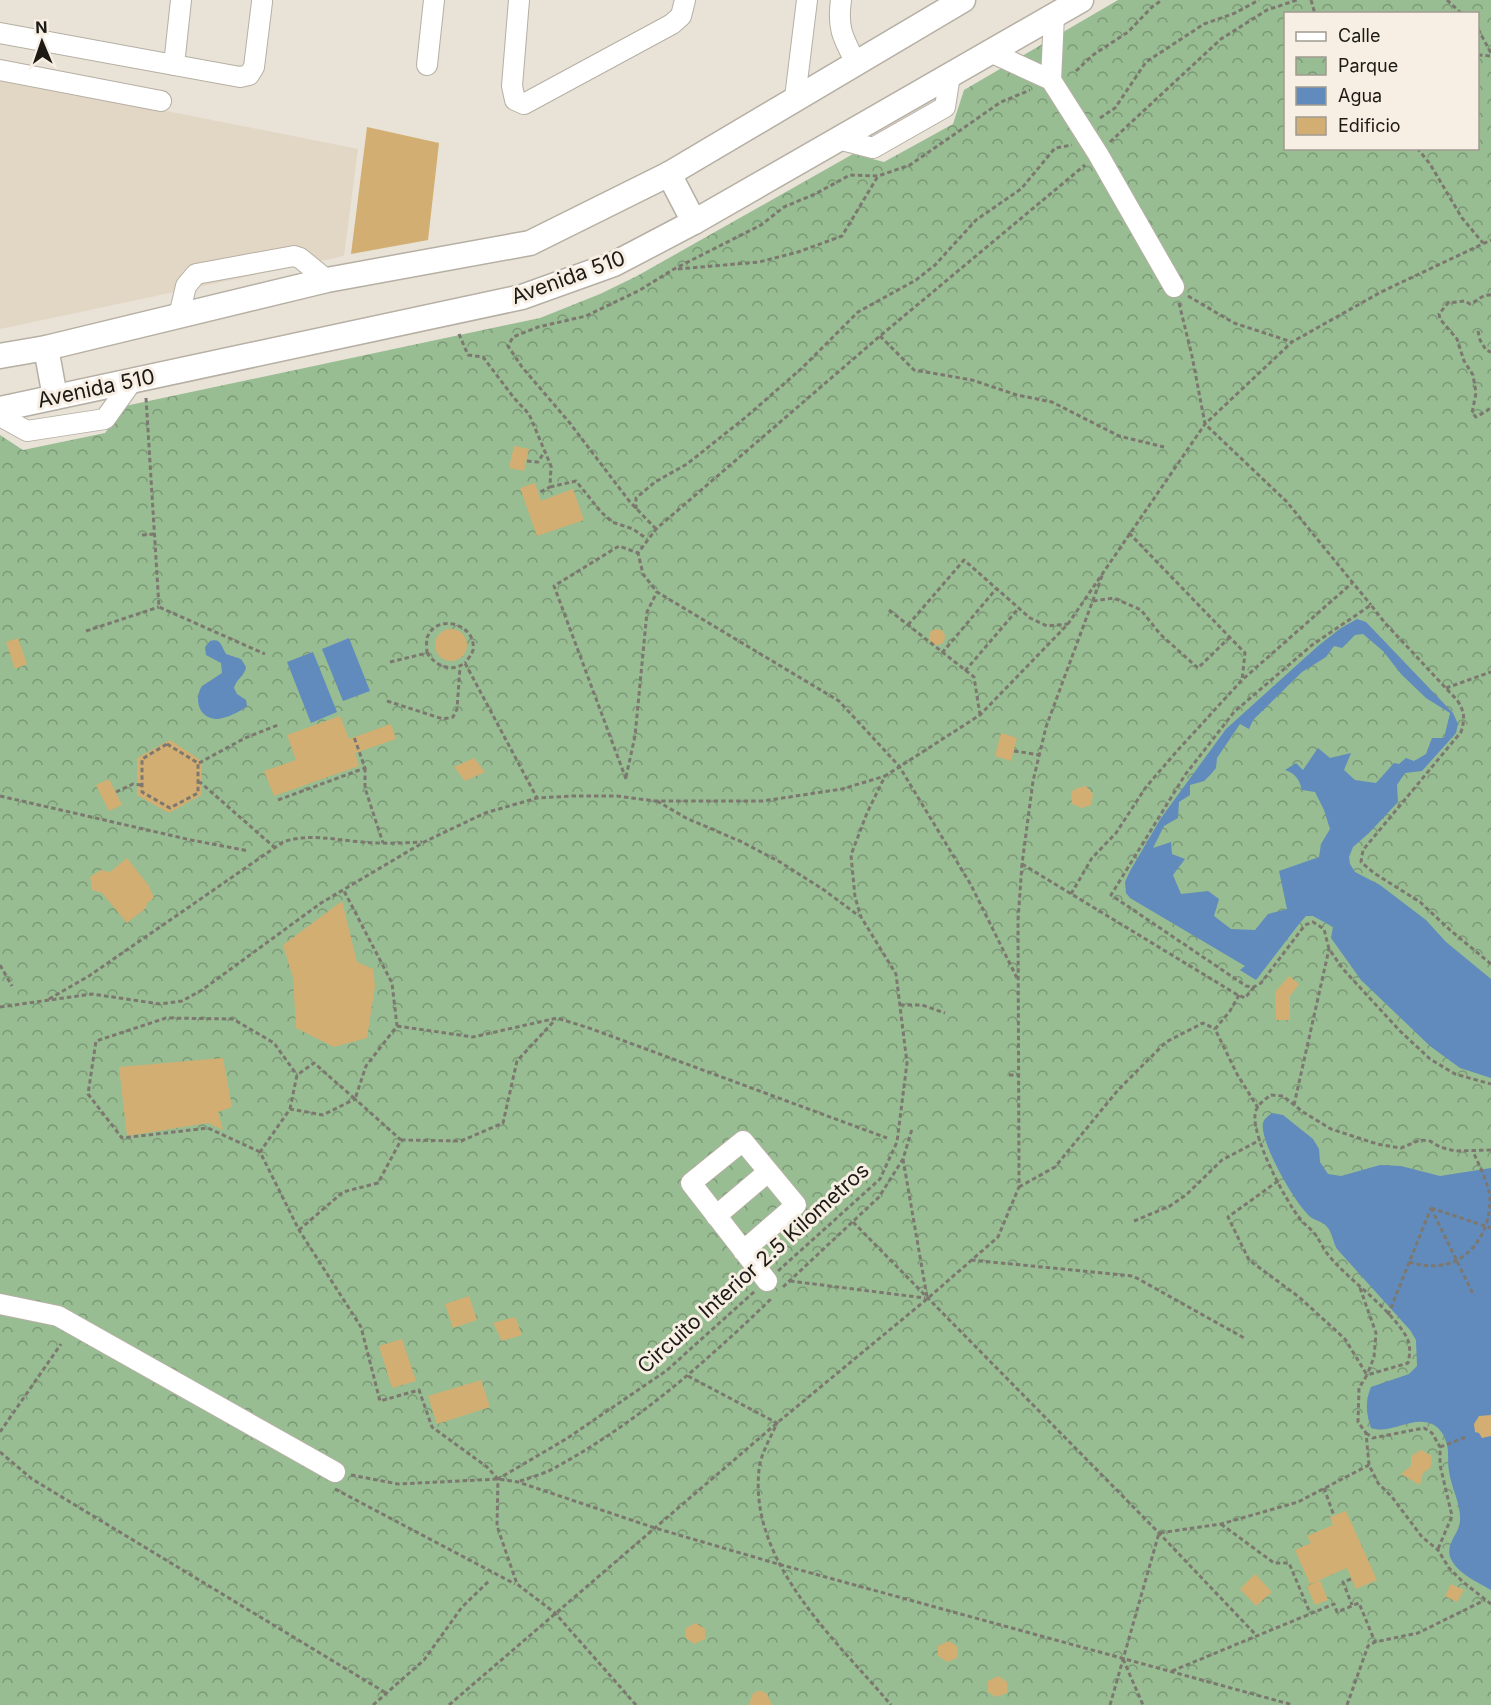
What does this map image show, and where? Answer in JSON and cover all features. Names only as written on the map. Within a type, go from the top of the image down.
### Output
[{"type":"main road","points":[[0,356],[46,348],[327,280],[530,243],[669,174],[963,0]]},
{"type":"main road","name":"Avenida 510","points":[[0,409],[55,397],[140,389],[522,297],[614,264],[694,222],[1081,0]]},
{"type":"main road","points":[[669,174],[694,222]]},
{"type":"main road","points":[[46,348],[55,397]]},
{"type":"street","points":[[174,65],[181,0]]},
{"type":"street","points":[[427,65],[434,0]]},
{"type":"street","points":[[519,0],[512,86],[514,100],[524,104],[672,24],[681,16],[685,0]]},
{"type":"street","points":[[795,98],[807,0]]},
{"type":"street","points":[[841,0],[841,36],[856,63]]},
{"type":"street","points":[[0,33],[240,77],[249,75],[254,67],[262,2]]},
{"type":"street","points":[[1045,83],[1054,15]]},
{"type":"street","points":[[990,52],[1045,83],[1098,154],[1174,287]]},
{"type":"street","points":[[0,70],[161,101]]},
{"type":"street","points":[[179,316],[186,286],[196,274],[294,256],[300,258],[327,280]]},
{"type":"street","points":[[0,416],[27,431],[105,418],[140,389]]},
{"type":"street","points":[[743,1251],[796,1205],[743,1141],[690,1183],[743,1251],[774,1289]]},
{"type":"street","points":[[716,1216],[768,1172]]},
{"type":"street","points":[[0,1304],[58,1316],[332,1479]]},
{"type":"path","points":[[1076,70],[1093,55],[1128,32],[1162,0]]},
{"type":"path","points":[[1100,118],[1114,108],[1146,63],[1204,24],[1235,13],[1259,0]]},
{"type":"path","points":[[1017,978],[971,885],[899,766],[838,701],[657,592],[643,574],[638,553],[656,529],[880,336],[1098,154],[1221,39],[1267,10],[1297,0]]},
{"type":"path","points":[[1447,0],[1460,12]]},
{"type":"path","points":[[1479,31],[1491,54]]},
{"type":"path","points":[[656,529],[636,508],[569,422],[522,367],[508,346],[513,337],[537,327],[586,316],[640,290],[674,269],[760,225],[784,207],[850,175],[878,176],[910,165],[1001,102],[1045,83]]},
{"type":"path","points":[[636,508],[636,498],[655,482],[687,464],[746,417],[802,368],[858,312],[916,280],[935,265],[976,220],[1020,189],[1054,148],[1073,145]]},
{"type":"path","points":[[1419,150],[1431,164],[1462,218],[1483,243]]},
{"type":"path","points":[[674,269],[759,262],[798,252],[842,236],[878,176]]},
{"type":"path","name":"Circuito Interior 2.5 Kilometros","points":[[498,1479],[566,1439],[666,1371],[774,1289],[880,1179],[897,1142],[907,1063],[896,974],[861,917],[855,897],[851,855],[867,813],[885,776],[980,716],[1068,624],[1204,424],[1293,342],[1381,292],[1491,240]]},
{"type":"path","points":[[1174,287],[1234,323],[1293,342]]},
{"type":"path","points":[[1174,287],[1192,356],[1204,424],[1287,502],[1385,623],[1446,688],[1464,711],[1461,732],[1363,850],[1361,862],[1374,873],[1420,902],[1491,964]]},
{"type":"path","points":[[1491,295],[1482,296],[1470,304],[1448,303],[1439,314],[1440,319],[1457,339],[1464,361],[1473,375],[1476,393],[1472,413],[1476,417],[1491,406]]},
{"type":"path","points":[[1478,331],[1483,347],[1491,352]]},
{"type":"path","points":[[459,333],[468,355],[483,357],[529,414],[551,466],[550,487]]},
{"type":"path","points":[[880,336],[914,370],[972,380],[1017,395],[1052,402],[1119,436],[1164,447]]},
{"type":"path","points":[[140,389],[155,534],[159,607]]},
{"type":"path","points":[[527,461],[538,462],[544,451]]},
{"type":"path","points":[[538,493],[550,487],[576,481],[612,522],[633,530],[647,539]]},
{"type":"path","points":[[1129,533],[1245,653],[1242,680]]},
{"type":"path","points":[[142,535],[155,534]]},
{"type":"path","points":[[638,553],[620,546],[554,586],[626,779],[635,736],[645,648],[646,612],[657,592]]},
{"type":"path","points":[[908,625],[964,560],[1030,618],[1047,626],[1068,624]]},
{"type":"path","points":[[449,1705],[777,1423],[998,1237],[1019,1187],[1018,920],[1022,864],[1034,781],[1046,727],[1105,567]]},
{"type":"path","points":[[1071,894],[1092,858],[1116,833],[1146,787],[1242,680],[1352,583]]},
{"type":"path","points":[[942,653],[996,589]]},
{"type":"path","points":[[1093,601],[1114,598],[1141,610],[1160,634],[1198,668],[1230,637]]},
{"type":"path","points":[[1254,987],[1246,986],[1111,896],[1185,775],[1234,712],[1312,645],[1371,605]]},
{"type":"path","points":[[86,631],[159,607],[265,654]]},
{"type":"path","points":[[965,671],[1019,608]]},
{"type":"path","points":[[889,610],[974,677],[980,716]]},
{"type":"path","points":[[449,623],[462,626],[471,637],[473,651],[460,667],[446,668],[433,662],[427,653],[428,638],[436,627],[449,623]]},
{"type":"path","points":[[390,662],[427,653]]},
{"type":"path","points":[[465,663],[537,798]]},
{"type":"path","points":[[387,700],[443,719],[453,717],[457,709],[460,667]]},
{"type":"path","points":[[1446,688],[1491,672]]},
{"type":"path","points":[[198,763],[245,738],[278,725]]},
{"type":"path","points":[[354,737],[365,768],[365,788],[383,843]]},
{"type":"path","points":[[167,744],[198,763],[198,794],[170,808],[142,792],[142,759],[167,744]]},
{"type":"path","points":[[1014,751],[1040,755]]},
{"type":"path","points":[[278,800],[365,768]]},
{"type":"path","points":[[0,1007],[92,993],[160,1004],[182,1001],[202,990],[321,903],[424,842],[485,813],[537,798],[618,796],[655,801],[763,801],[842,789],[885,776]]},
{"type":"path","points":[[198,782],[274,847]]},
{"type":"path","points":[[116,792],[133,784],[142,785]]},
{"type":"path","points":[[0,796],[249,851]]},
{"type":"path","points":[[655,801],[780,862],[861,917]]},
{"type":"path","points":[[47,1000],[89,976],[274,847],[297,837],[383,843],[424,842]]},
{"type":"path","points":[[1022,864],[1245,998],[1254,987],[1261,983],[1305,924],[1313,922],[1324,929],[1329,948],[1343,969],[1430,1059],[1455,1074],[1491,1084]]},
{"type":"path","points":[[290,1109],[323,1115],[355,1099],[366,1066],[397,1026],[392,983],[343,890]]},
{"type":"path","points":[[1294,1105],[1329,948]]},
{"type":"path","points":[[0,965],[12,986]]},
{"type":"path","points":[[1215,1029],[1239,995]]},
{"type":"path","points":[[900,1005],[922,1005],[945,1013]]},
{"type":"path","points":[[297,1075],[274,1043],[233,1019],[166,1018],[96,1041],[88,1095],[122,1138],[208,1128],[260,1152],[299,1230],[361,1327],[380,1401],[420,1390],[432,1426],[487,1467],[498,1479],[496,1526],[517,1584]]},
{"type":"path","points":[[397,1026],[473,1036],[556,1018],[589,1028],[887,1138]]},
{"type":"path","points":[[260,1152],[290,1109],[297,1075],[314,1063],[401,1140],[461,1141],[503,1123],[517,1061],[556,1018]]},
{"type":"path","points":[[1019,1187],[1055,1167],[1118,1089],[1166,1042],[1203,1023],[1215,1029],[1237,1074],[1258,1108]]},
{"type":"path","points":[[1009,1075],[1019,1075]]},
{"type":"path","points":[[1367,1376],[1408,1363],[1411,1352],[1407,1337],[1328,1255],[1316,1234],[1301,1219],[1278,1181],[1260,1140],[1254,1113],[1259,1104],[1271,1095],[1283,1096],[1331,1129],[1377,1144],[1401,1148],[1420,1140],[1430,1141],[1440,1147],[1455,1151],[1491,1150]]},
{"type":"path","points":[[518,1482],[556,1467],[603,1438],[688,1376],[774,1289],[790,1281],[879,1197],[903,1159],[912,1129]]},
{"type":"path","points":[[299,1230],[343,1192],[378,1184],[401,1140]]},
{"type":"path","points":[[1134,1221],[1170,1206],[1186,1195],[1222,1160],[1260,1140]]},
{"type":"path","points":[[1409,1262],[1426,1266],[1444,1265],[1468,1253],[1479,1240],[1490,1212],[1490,1197],[1473,1150]]},
{"type":"path","points":[[903,1159],[927,1299]]},
{"type":"path","points":[[1278,1181],[1228,1218],[1249,1260],[1299,1297],[1345,1339],[1367,1376]]},
{"type":"path","points":[[1431,1208],[1491,1228]]},
{"type":"path","points":[[1431,1208],[1474,1296]]},
{"type":"path","points":[[1388,1315],[1431,1208]]},
{"type":"path","points":[[853,1222],[1159,1533],[1256,1635]]},
{"type":"path","points":[[971,1260],[1134,1276],[1246,1339]]},
{"type":"path","points":[[790,1281],[927,1299]]},
{"type":"path","points":[[1359,1286],[1376,1333],[1374,1357],[1367,1376],[1359,1388],[1358,1422],[1373,1438],[1424,1428],[1432,1433],[1442,1446],[1440,1465],[1452,1516],[1438,1550]]},
{"type":"path","points":[[0,1432],[61,1344]]},
{"type":"path","points":[[688,1376],[777,1423]]},
{"type":"path","points":[[777,1423],[759,1467],[758,1501],[766,1534],[778,1564],[807,1607],[891,1705]]},
{"type":"path","points":[[1366,1433],[1369,1465],[1378,1483],[1392,1497],[1422,1537],[1438,1550],[1449,1568],[1491,1604]]},
{"type":"path","points":[[1442,1446],[1465,1437]]},
{"type":"path","points":[[0,1452],[32,1479],[386,1693]]},
{"type":"path","points":[[1159,1533],[1221,1524],[1298,1502],[1369,1465]]},
{"type":"path","points":[[332,1479],[398,1484],[498,1479],[518,1482],[655,1528],[778,1564],[1293,1705]]},
{"type":"path","points":[[332,1479],[517,1584],[555,1614],[636,1705]]},
{"type":"path","points":[[1324,1488],[1334,1516]]},
{"type":"path","points":[[1221,1524],[1274,1563],[1289,1563],[1310,1614]]},
{"type":"path","points":[[1110,1705],[1159,1533]]},
{"type":"path","points":[[1352,1579],[1343,1582],[1352,1606]]},
{"type":"path","points":[[373,1705],[424,1660],[462,1607],[490,1580]]},
{"type":"path","points":[[1347,1705],[1368,1646],[1375,1642],[1418,1633],[1485,1600]]},
{"type":"path","points":[[1172,1671],[1334,1604],[1337,1612],[1359,1603],[1375,1642]]},
{"type":"path","points":[[1122,1658],[1143,1705]]},
{"type":"shaded area","points":[[0,78],[358,149],[344,256],[0,329]]},
{"type":"green space","points":[[1118,0],[1491,0],[1491,1705],[0,1705],[0,435],[23,450],[105,433],[125,406],[540,318],[600,294],[637,276],[853,154],[884,162],[953,124],[964,90]]},
{"type":"water","points":[[1357,619],[1366,622],[1453,713],[1458,724],[1456,733],[1422,771],[1405,773],[1397,785],[1398,802],[1353,847],[1349,857],[1355,872],[1380,885],[1426,920],[1446,942],[1491,979],[1491,1078],[1460,1068],[1430,1046],[1361,980],[1331,938],[1333,927],[1313,916],[1306,916],[1256,980],[1240,970],[1245,966],[1130,898],[1126,893],[1125,882],[1130,871],[1161,818],[1226,729],[1341,628]],"holes":[[[1363,634],[1383,651],[1401,674],[1426,698],[1450,713],[1444,738],[1432,738],[1426,754],[1414,761],[1406,758],[1399,764],[1394,763],[1376,783],[1355,780],[1344,770],[1351,753],[1330,758],[1318,748],[1303,770],[1296,763],[1285,770],[1296,777],[1302,790],[1315,792],[1330,829],[1321,844],[1319,857],[1279,871],[1287,909],[1268,914],[1255,930],[1231,929],[1214,916],[1219,899],[1208,891],[1181,894],[1173,875],[1185,859],[1172,854],[1171,842],[1153,848],[1164,826],[1178,818],[1179,802],[1190,795],[1190,785],[1204,781],[1216,768],[1217,758],[1240,724],[1249,729],[1253,720],[1302,672],[1326,657],[1334,646],[1342,648],[1355,635]]]},
{"type":"water","points":[[349,638],[370,691],[343,701],[322,649]]},
{"type":"water","points":[[210,641],[219,642],[226,654],[241,659],[246,667],[234,688],[237,694],[246,700],[247,706],[220,719],[205,715],[198,701],[202,686],[222,673],[221,663],[206,655],[205,647]]},
{"type":"water","points":[[313,652],[337,712],[311,723],[287,662]]},
{"type":"water","points":[[1272,1113],[1283,1115],[1313,1139],[1319,1149],[1320,1162],[1328,1174],[1341,1176],[1380,1165],[1401,1166],[1440,1176],[1491,1168],[1491,1590],[1463,1573],[1454,1564],[1449,1554],[1459,1525],[1460,1514],[1448,1467],[1447,1447],[1441,1431],[1426,1422],[1410,1423],[1387,1429],[1371,1428],[1367,1408],[1371,1387],[1409,1374],[1417,1366],[1416,1340],[1410,1330],[1337,1249],[1331,1232],[1326,1226],[1305,1212],[1297,1201],[1280,1174],[1263,1132],[1263,1123]]},
{"type":"building","points":[[367,127],[439,143],[428,240],[351,254]]},
{"type":"building","points":[[514,446],[529,449],[524,471],[509,468]]},
{"type":"building","points":[[535,483],[541,501],[573,489],[584,520],[537,536],[520,488]]},
{"type":"building","points":[[451,629],[462,634],[467,645],[462,656],[451,661],[440,656],[435,645],[440,634]]},
{"type":"building","points":[[937,629],[943,631],[945,637],[943,643],[937,645],[931,643],[929,637],[931,631]]},
{"type":"building","points":[[18,638],[27,664],[15,669],[6,642]]},
{"type":"building","points":[[340,716],[349,739],[391,724],[396,739],[355,753],[359,766],[274,796],[264,771],[296,760],[287,735]]},
{"type":"building","points":[[1001,733],[1017,738],[1011,761],[995,756]]},
{"type":"building","points":[[170,740],[202,761],[201,795],[169,813],[137,795],[137,758]]},
{"type":"building","points":[[474,758],[485,772],[465,781],[454,767]]},
{"type":"building","points":[[109,779],[122,805],[109,811],[96,785]]},
{"type":"building","points":[[1086,786],[1093,794],[1091,805],[1082,808],[1072,804],[1071,792]]},
{"type":"building","points":[[127,858],[149,886],[154,898],[147,903],[146,908],[127,923],[102,893],[92,890],[90,877],[101,870],[110,872]]},
{"type":"building","points":[[342,901],[357,962],[373,969],[375,986],[367,1038],[334,1047],[296,1028],[293,978],[283,945]]},
{"type":"building","points":[[1289,976],[1299,984],[1290,996],[1290,1020],[1276,1020],[1275,992]]},
{"type":"building","points":[[223,1058],[232,1107],[218,1112],[223,1130],[208,1123],[127,1136],[119,1067]]},
{"type":"building","points":[[469,1296],[477,1320],[453,1328],[445,1304]]},
{"type":"building","points":[[515,1317],[522,1335],[502,1341],[493,1323]]},
{"type":"building","points":[[402,1339],[416,1381],[392,1388],[379,1346]]},
{"type":"building","points":[[481,1380],[490,1407],[437,1424],[428,1396]]},
{"type":"building","points":[[1491,1415],[1491,1436],[1482,1438],[1479,1433],[1475,1432],[1474,1424],[1479,1416]]},
{"type":"building","points":[[1421,1450],[1432,1456],[1431,1467],[1423,1473],[1420,1485],[1401,1474],[1411,1466],[1411,1456]]},
{"type":"building","points":[[1346,1511],[1377,1580],[1356,1589],[1347,1568],[1310,1584],[1295,1550],[1311,1543],[1307,1536],[1333,1525],[1330,1517]]},
{"type":"building","points":[[1255,1574],[1272,1592],[1256,1606],[1240,1589]]},
{"type":"building","points":[[1320,1580],[1328,1600],[1315,1605],[1307,1586]]},
{"type":"building","points":[[1451,1584],[1464,1590],[1457,1602],[1445,1596]]},
{"type":"building","points":[[696,1623],[705,1629],[705,1639],[694,1644],[686,1638],[686,1628]]},
{"type":"building","points":[[949,1641],[958,1647],[957,1658],[947,1662],[938,1656],[938,1646]]},
{"type":"building","points":[[998,1676],[1007,1682],[1007,1693],[996,1697],[988,1692],[988,1681]]},
{"type":"building","points":[[757,1691],[767,1694],[772,1705],[749,1705],[752,1695]]}]
